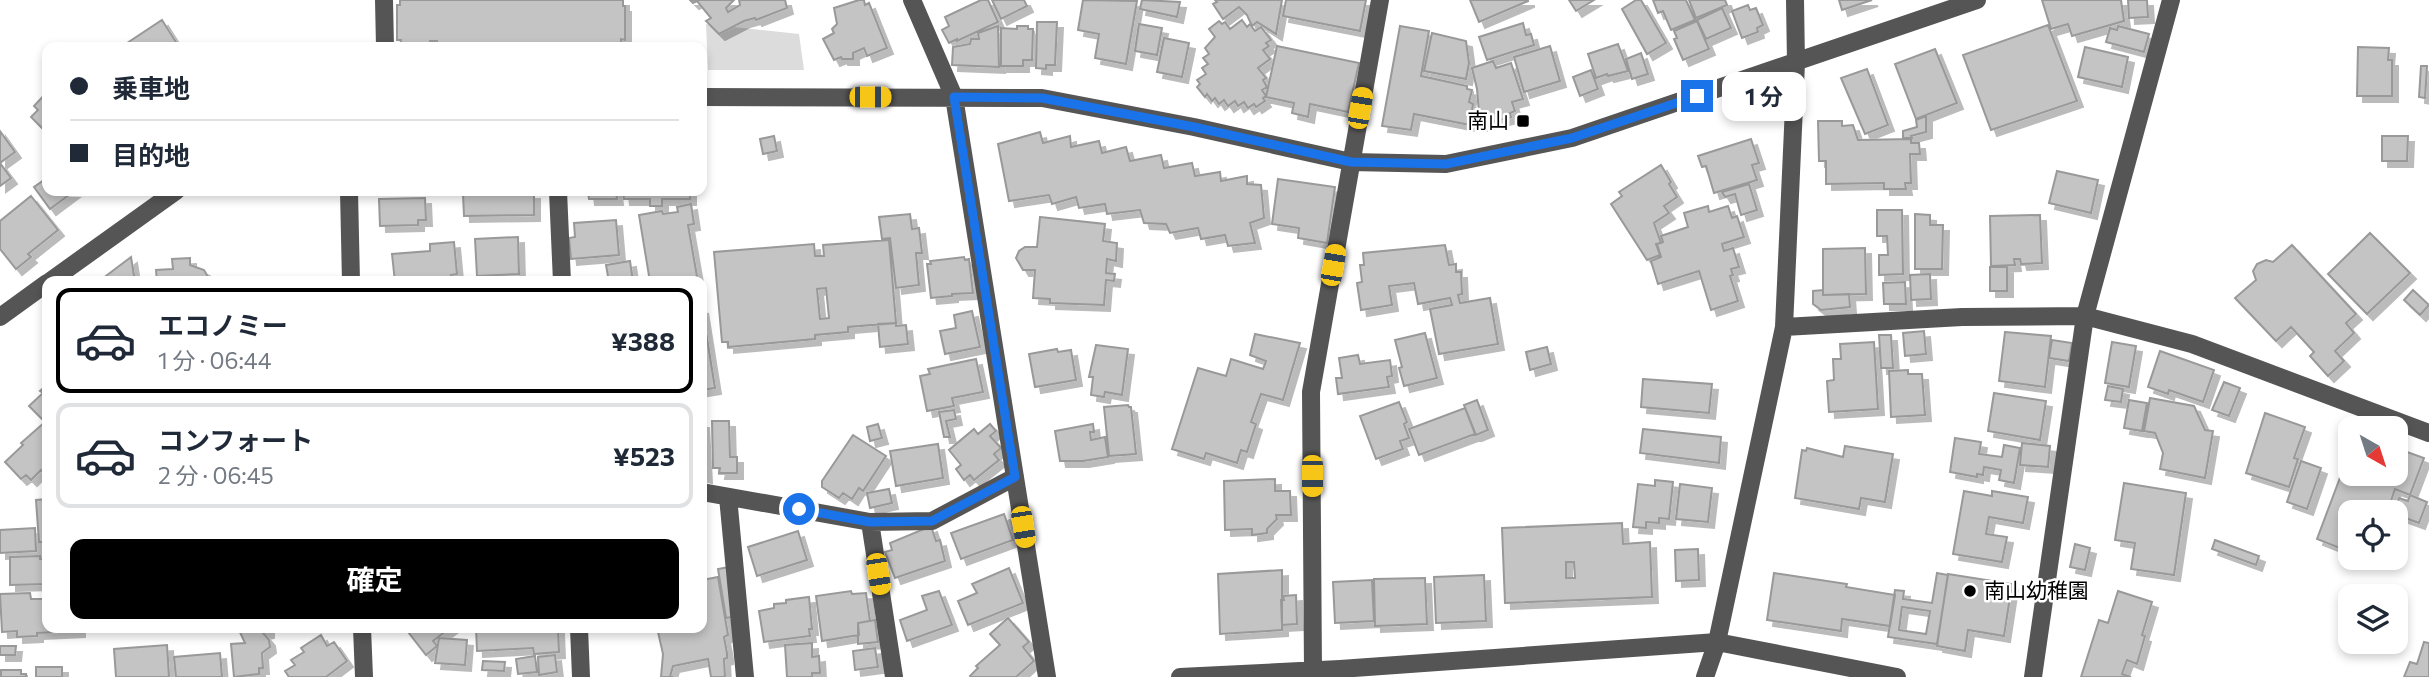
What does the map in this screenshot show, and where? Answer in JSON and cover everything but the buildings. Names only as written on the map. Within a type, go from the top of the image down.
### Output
[{"type":"street","points":[[384,0],[385,42]]},
{"type":"street","points":[[912,0],[954,97],[1047,677]]},
{"type":"street","points":[[1313,670],[1311,393],[1380,0]]},
{"type":"street","points":[[1704,677],[1717,642],[1784,327],[1797,62],[1795,0]]},
{"type":"street","points":[[707,97],[1042,98],[1194,127],[1351,162],[1446,164],[1572,138],[1977,0]]},
{"type":"street","points":[[2033,677],[2085,316],[2171,0]]},
{"type":"street","points":[[58,276],[169,196]]},
{"type":"street","points":[[349,196],[351,276]]},
{"type":"street","points":[[558,196],[562,276]]},
{"type":"street","points":[[0,317],[42,287]]},
{"type":"street","points":[[1784,327],[1962,317],[2085,316],[2192,345],[2429,433]]},
{"type":"street","points":[[707,493],[870,522],[932,521],[1015,477]]},
{"type":"street","points":[[728,497],[746,677]]},
{"type":"street","points":[[870,522],[894,677]]},
{"type":"street","points":[[362,633],[364,677]]},
{"type":"street","points":[[579,633],[581,677]]},
{"type":"street","points":[[1180,677],[1717,642],[1897,677]]},
{"type":"shaded area","points":[[706,24],[799,34],[804,70],[708,70]]},
{"type":"place","name":"南山","points":[[1523,121]]},
{"type":"place","name":"南山幼稚園","points":[[1970,591]]},
{"type":"route","points":[[799,509],[870,522],[932,521],[1015,477],[954,97],[1042,98],[1194,127],[1351,162],[1446,164],[1572,138],[1697,96]]}]
